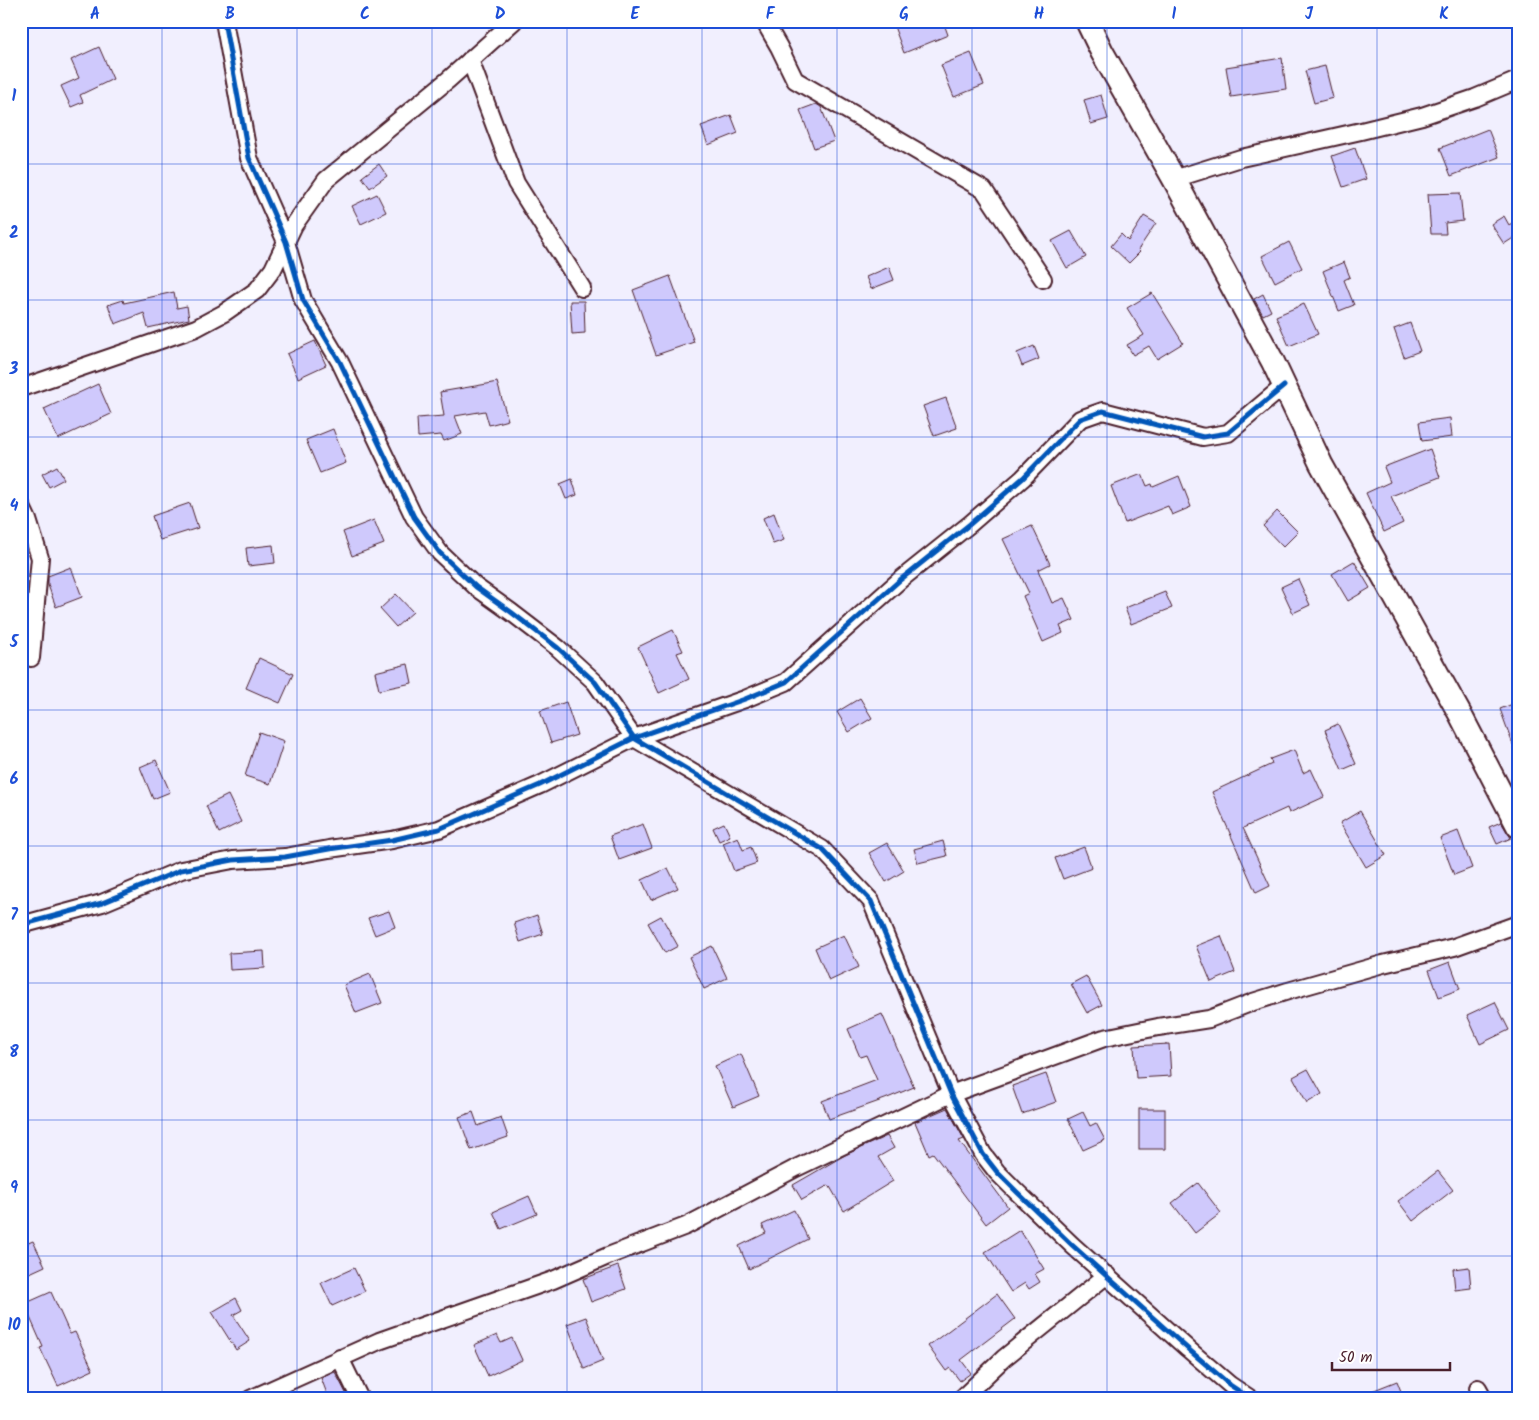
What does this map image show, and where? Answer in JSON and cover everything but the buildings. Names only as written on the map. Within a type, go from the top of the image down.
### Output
[{"type":"street","points":[[224,21],[249,158],[286,242],[303,300],[340,362],[397,483],[420,524],[440,553],[476,587],[558,648],[595,682],[634,738],[822,849],[871,900],[951,1094],[983,1154],[997,1172],[1072,1245],[1188,1349],[1230,1385],[1251,1399]]},
{"type":"street","points":[[21,388],[196,328],[224,313],[257,290],[273,269],[294,225],[326,180],[448,80],[514,21]]},
{"type":"street","points":[[764,21],[795,80],[984,190],[1043,279]]},
{"type":"street","points":[[1088,21],[1102,52],[1174,178],[1268,354],[1321,464],[1461,716],[1518,826]]},
{"type":"street","points":[[470,60],[516,183],[582,288]]},
{"type":"street","points":[[1174,178],[1241,158],[1422,116],[1475,98],[1518,80]]},
{"type":"street","points":[[21,925],[102,903],[181,870],[233,860],[285,857],[392,840],[439,829],[540,785],[634,738],[745,699],[786,682],[900,580],[970,524],[1023,478],[1080,419],[1103,411],[1203,436],[1228,433],[1284,386]]},
{"type":"street","points":[[21,505],[28,520],[40,558],[31,658]]},
{"type":"street","points":[[250,1399],[378,1341],[553,1280],[608,1256],[686,1226],[796,1168],[951,1094],[1104,1038],[1209,1019],[1288,991],[1383,964],[1454,947],[1518,924]]},
{"type":"street","points":[[962,1399],[1004,1358],[1107,1275]]},
{"type":"street","points":[[340,1358],[360,1399]]},
{"type":"cycle path","points":[[224,21],[249,158],[286,242],[303,300],[340,362],[414,517],[440,553],[476,587],[558,648],[595,682],[634,738],[822,849],[871,901],[951,1094],[983,1154],[997,1172],[1072,1245],[1188,1349],[1230,1385],[1251,1399]]},
{"type":"cycle path","points":[[21,925],[102,903],[181,870],[233,860],[285,857],[392,840],[439,829],[540,785],[634,738],[745,699],[786,682],[900,580],[970,524],[1023,478],[1080,419],[1103,411],[1203,437],[1228,433],[1284,386]]}]
